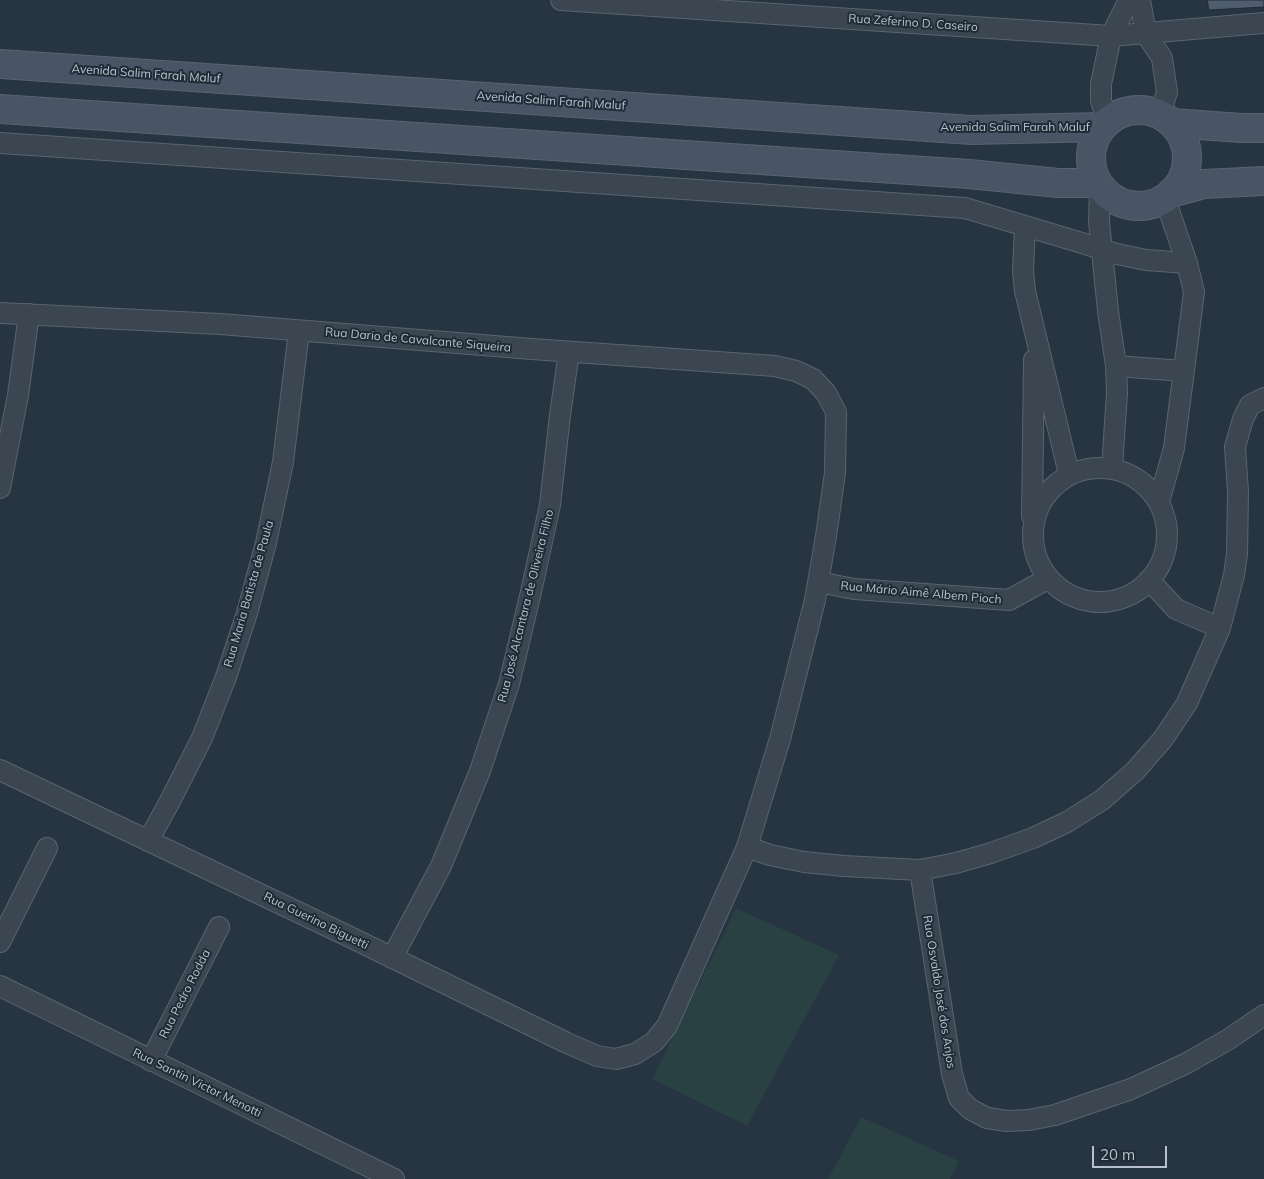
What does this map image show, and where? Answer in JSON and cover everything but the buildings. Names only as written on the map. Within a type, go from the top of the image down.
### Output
[{"type":"main road","name":"Avenida Salim Farah Maluf","points":[[0,64],[972,130],[1105,124]]},
{"type":"main road","points":[[0,109],[959,174],[1099,186]]},
{"type":"main road","points":[[1264,128],[1241,128],[1166,119],[1147,110],[1133,110],[1120,114],[1105,124],[1092,148],[1091,164],[1099,186],[1118,201],[1134,206],[1150,205],[1168,196],[1204,184],[1264,181]]},
{"type":"main road","points":[[1166,119],[1181,135],[1186,148],[1187,163],[1183,178],[1175,190],[1168,196]]},
{"type":"street","name":"Rua Zeferino D. Caseiro","points":[[561,0],[1111,36],[1264,24]]},
{"type":"street","points":[[1105,124],[1100,101],[1101,84],[1111,36],[1130,0]]},
{"type":"street","points":[[1140,0],[1146,34],[1162,58],[1167,92],[1166,119]]},
{"type":"street","points":[[0,143],[965,208],[1117,254],[1146,260],[1187,263]]},
{"type":"street","points":[[1099,186],[1099,222],[1116,366],[1117,393],[1112,468]]},
{"type":"street","points":[[1159,502],[1174,448],[1194,292],[1168,196]]},
{"type":"street","points":[[1025,226],[1023,271],[1025,291],[1069,474]]},
{"type":"street","name":"Rua Dario de Cavalcante Siqueira","points":[[0,313],[220,324],[569,352],[775,366],[796,371],[813,379],[826,393],[836,412],[835,473],[818,582]]},
{"type":"street","points":[[0,488],[19,386],[29,314]]},
{"type":"street","points":[[1032,526],[1038,506],[1051,487],[1069,474],[1090,467],[1112,468],[1133,475],[1151,489],[1162,509],[1167,531],[1165,554],[1154,575],[1138,590],[1118,600],[1095,603],[1073,597],[1055,586],[1041,569],[1033,548],[1032,526],[1034,434],[1033,325]]},
{"type":"street","name":"Rua Maria Batista de Paula","points":[[148,841],[170,803],[202,738],[226,677],[247,613],[266,543],[283,462],[299,331]]},
{"type":"street","name":"Rua José Alcantara de Oliveira Filho","points":[[392,958],[441,866],[480,771],[509,684],[550,505],[569,352]]},
{"type":"street","points":[[1116,366],[1184,371]]},
{"type":"street","points":[[818,582],[780,739],[747,847],[770,855],[804,862],[920,870],[973,858],[1033,838],[1067,822],[1102,800],[1135,771],[1163,739],[1188,703],[1220,628],[1234,575],[1237,554],[1238,492],[1236,447],[1243,419],[1250,405],[1264,398]]},
{"type":"street","name":"Rua Mário Aimê Albem Pioch","points":[[818,582],[854,589],[1009,600],[1049,578]]},
{"type":"street","points":[[1149,580],[1176,609],[1220,628]]},
{"type":"street","name":"Rua Guerino Biguetti","points":[[0,770],[559,1039],[597,1056],[616,1059],[636,1054],[654,1042],[667,1026],[747,847]]},
{"type":"street","points":[[0,942],[47,848]]},
{"type":"street","name":"Rua Osvaldo José dos Anjos","points":[[920,870],[952,1074],[958,1098],[970,1110],[987,1118],[1007,1121],[1028,1120],[1055,1114],[1131,1089],[1187,1063],[1229,1039],[1264,1015]]},
{"type":"street","name":"Rua Pedro Rodda","points":[[151,1061],[219,927]]},
{"type":"street","name":"Rua Santin Victor Menotti","points":[[0,986],[394,1179]]},
{"type":"green space","points":[[736,908],[839,955],[747,1126],[652,1079]]},
{"type":"green space","points":[[861,1117],[959,1161],[950,1179],[828,1179]]}]
